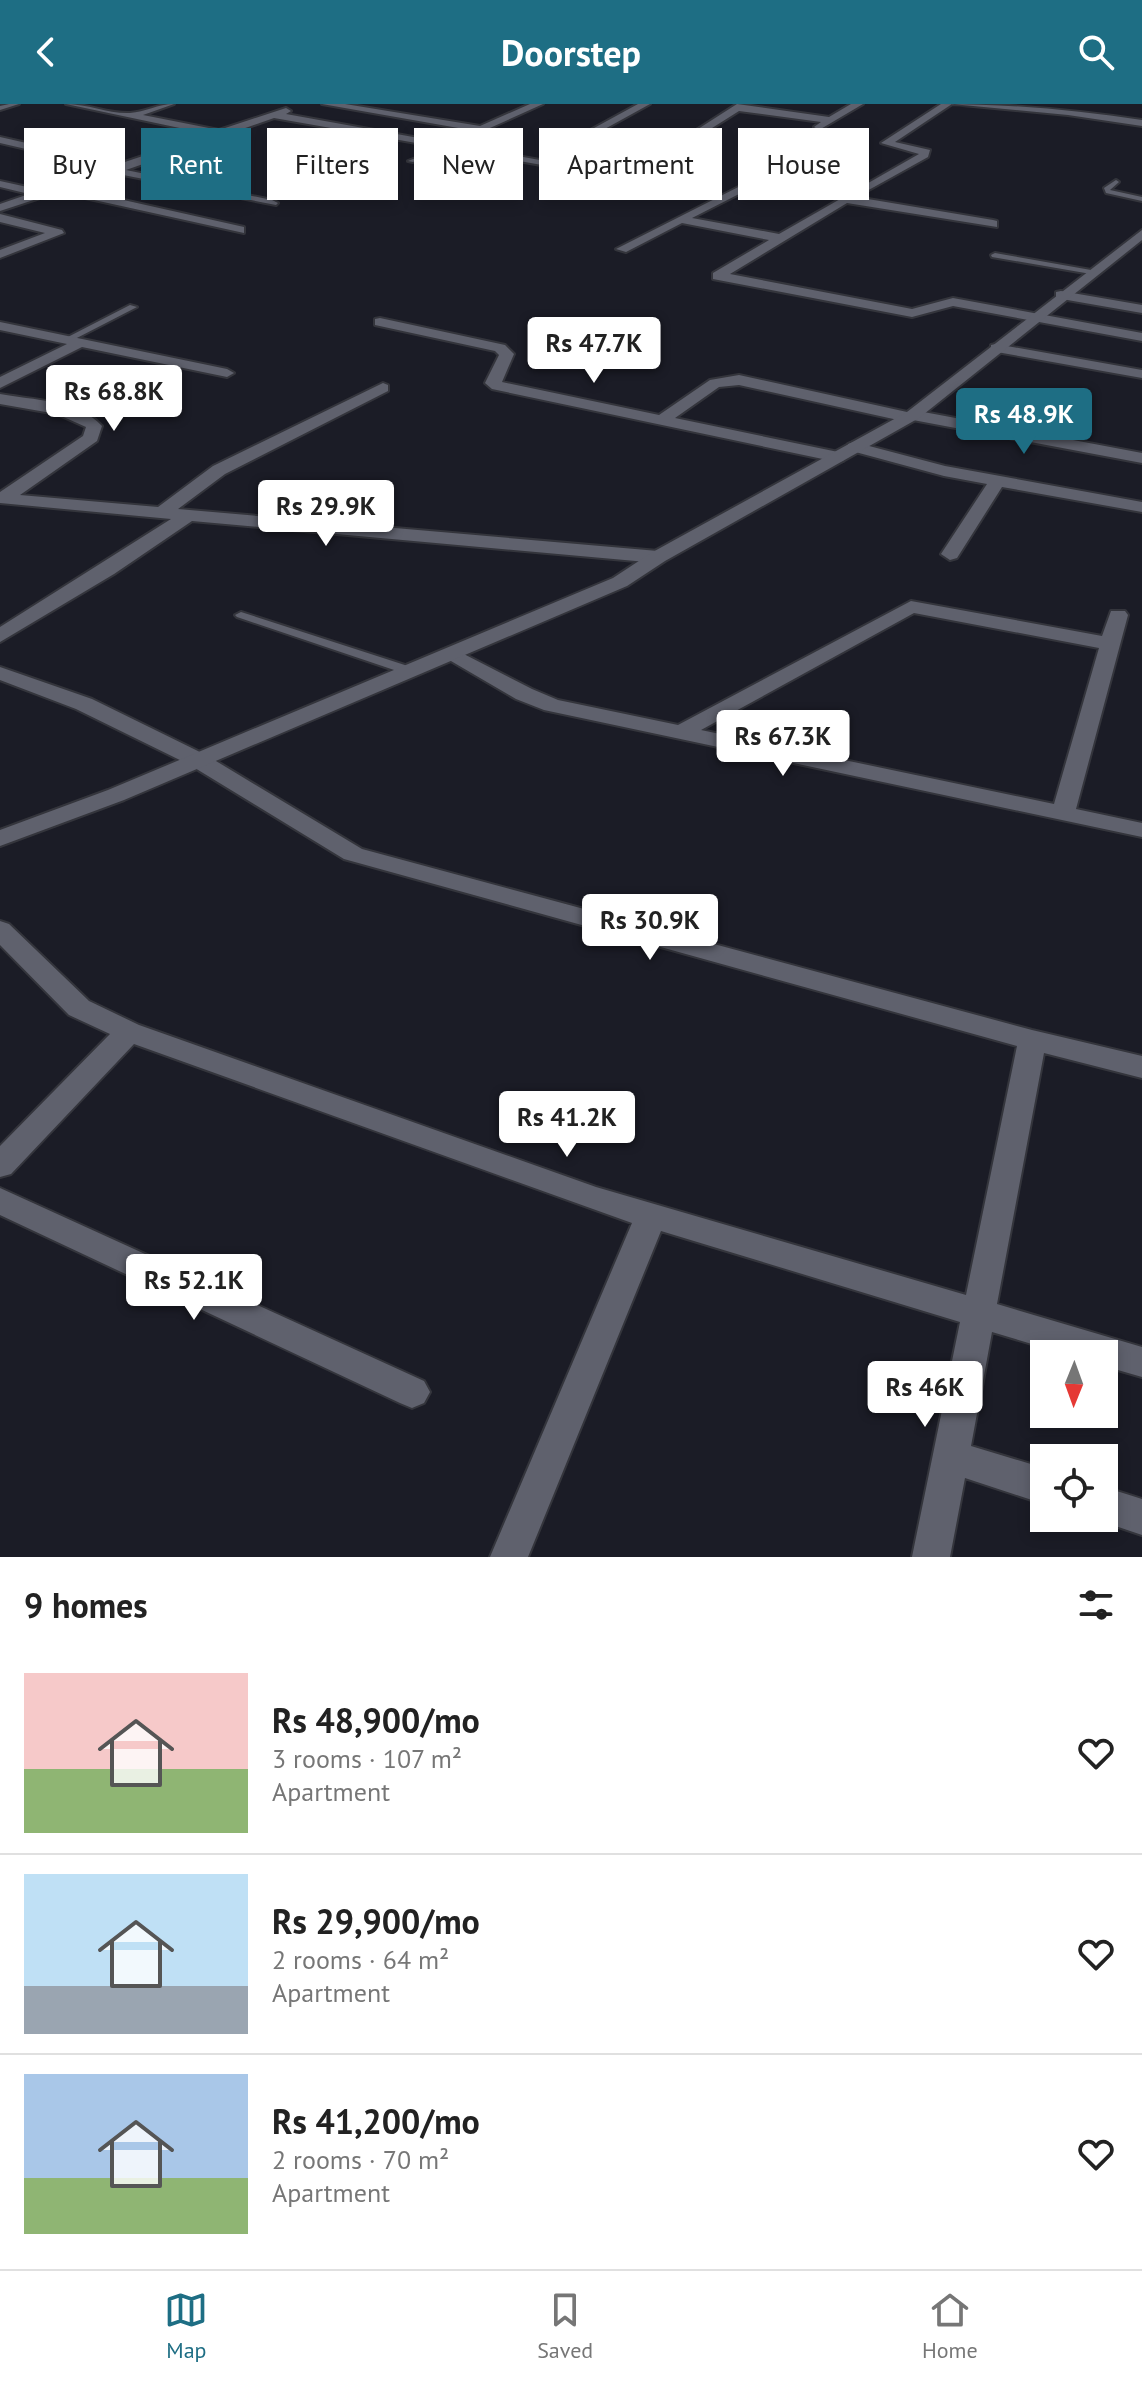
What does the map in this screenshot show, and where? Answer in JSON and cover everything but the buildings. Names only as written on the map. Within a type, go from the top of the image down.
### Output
[{"type":"street","points":[[71,104],[194,128]]},
{"type":"street","points":[[130,116],[169,104]]},
{"type":"street","points":[[327,104],[481,129],[538,104]]},
{"type":"street","points":[[392,115],[422,104]]},
{"type":"street","points":[[600,128],[645,104]]},
{"type":"street","points":[[818,128],[858,104]]},
{"type":"street","points":[[869,186],[927,153],[886,143],[948,104]]},
{"type":"street","points":[[957,104],[1068,112],[1142,123]]},
{"type":"street","points":[[705,128],[741,106],[831,120]]},
{"type":"street","points":[[235,128],[295,108]]},
{"type":"street","points":[[273,115],[414,140]]},
{"type":"street","points":[[0,140],[24,145]]},
{"type":"street","points":[[0,150],[19,144]]},
{"type":"street","points":[[125,171],[272,203]]},
{"type":"street","points":[[0,184],[24,190]]},
{"type":"street","points":[[622,249],[738,191]]},
{"type":"street","points":[[0,208],[27,200]]},
{"type":"street","points":[[108,200],[240,230]]},
{"type":"street","points":[[843,200],[718,276],[912,313],[953,302],[1142,337]]},
{"type":"street","points":[[851,200],[993,224]]},
{"type":"street","points":[[0,218],[58,233],[0,254]]},
{"type":"street","points":[[683,220],[781,238]]},
{"type":"street","points":[[0,839],[116,795],[620,582],[658,557],[910,416],[1142,234]]},
{"type":"street","points":[[1061,295],[1142,309]]},
{"type":"street","points":[[380,322],[500,348],[507,354],[494,379],[493,383],[497,386],[1142,507]]},
{"type":"street","points":[[0,326],[227,373]]},
{"type":"street","points":[[0,383],[75,340]]},
{"type":"street","points":[[996,348],[1142,374]]},
{"type":"street","points":[[664,419],[715,383],[739,380],[910,416],[1142,458]]},
{"type":"street","points":[[162,512],[219,470],[383,388]]},
{"type":"street","points":[[0,399],[75,415],[94,426],[91,438],[1,498]]},
{"type":"street","points":[[950,554],[997,481]]},
{"type":"street","points":[[1,498],[658,557]]},
{"type":"street","points":[[0,636],[107,570],[188,515]]},
{"type":"street","points":[[681,732],[911,607],[1111,644]]},
{"type":"street","points":[[1063,813],[1118,615]]},
{"type":"street","points":[[449,654],[524,694],[552,705],[1142,830]]},
{"type":"street","points":[[0,673],[84,704],[198,760],[353,854],[1032,1040],[1142,1067]]},
{"type":"street","points":[[0,930],[79,1008],[129,1032],[592,1198],[1142,1362]]},
{"type":"street","points":[[0,1165],[129,1032]]},
{"type":"street","points":[[931,1557],[1032,1040]]},
{"type":"street","points":[[0,1201],[412,1392]]},
{"type":"street","points":[[509,1557],[651,1216]]},
{"type":"street","points":[[950,1456],[1030,1482]]},
{"type":"street","points":[[1118,1509],[1142,1517]]},
{"type":"lane","points":[[0,108],[16,104]]},
{"type":"lane","points":[[1116,182],[1106,189],[1108,192],[1142,199]]},
{"type":"lane","points":[[995,255],[1091,272]]},
{"type":"lane","points":[[75,340],[133,307]]},
{"type":"lane","points":[[241,615],[410,671]]}]
